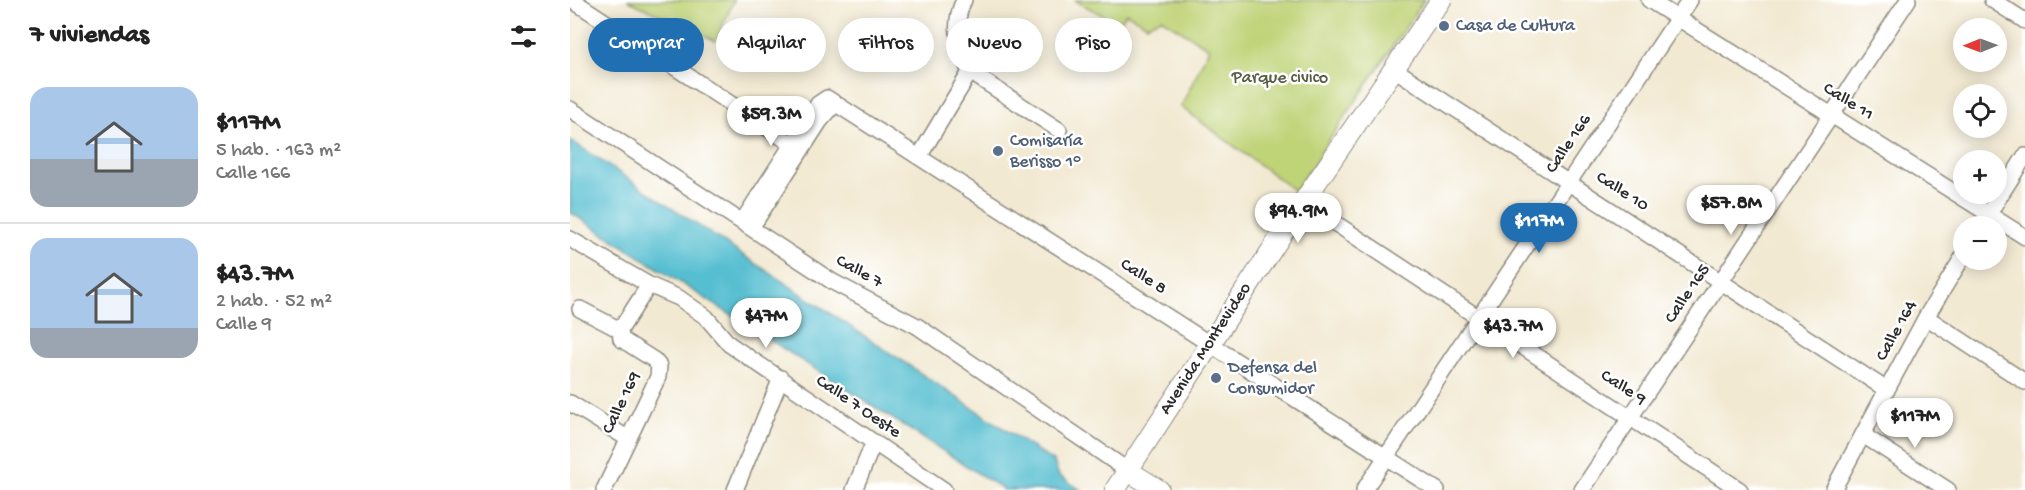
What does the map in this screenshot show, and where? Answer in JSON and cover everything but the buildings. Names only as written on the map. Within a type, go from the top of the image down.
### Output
[{"type":"main road","name":"Avenida Montevideo","points":[[1115,490],[1209,343],[1441,0]]},
{"type":"main road","points":[[1127,470],[1159,490]]},
{"type":"street","points":[[572,0],[792,144]]},
{"type":"street","points":[[958,18],[964,0]]},
{"type":"street","name":"Calle 11","points":[[1649,0],[1832,115],[1979,216]]},
{"type":"street","name":"Calle 166","points":[[1364,490],[1568,180],[1690,0]]},
{"type":"street","name":"Calle 165","points":[[1582,490],[1908,0]]},
{"type":"street","points":[[1992,0],[2025,21]]},
{"type":"street","name":"Calle 10","points":[[1394,69],[1568,180],[1887,390]]},
{"type":"street","points":[[919,157],[970,72],[1059,130]]},
{"type":"street","points":[[747,225],[792,144],[818,104],[831,101]]},
{"type":"street","points":[[747,225],[820,121],[831,101]]},
{"type":"street","name":"Calle 8","points":[[831,101],[1437,490]]},
{"type":"street","name":"Calle 7","points":[[570,109],[833,282],[917,326],[1127,470]]},
{"type":"street","points":[[1988,216],[2025,156]]},
{"type":"street","name":"Calle 9","points":[[1303,202],[1631,416],[1740,490]]},
{"type":"street","name":"Calle 11","points":[[2007,229],[2025,237]]},
{"type":"street","name":"Calle 7 Oeste","points":[[570,239],[649,285],[671,293],[688,304],[705,317],[729,344],[944,490]]},
{"type":"street","name":"Calle 164","points":[[1833,490],[1926,317],[1955,270]]},
{"type":"street","points":[[580,309],[620,330],[649,285]]},
{"type":"street","points":[[1926,317],[2025,382]]},
{"type":"street","name":"Calle 169","points":[[604,490],[658,377],[659,366],[654,360],[621,339],[620,330]]},
{"type":"street","points":[[735,490],[781,378]]},
{"type":"street","points":[[570,403],[627,438]]},
{"type":"street","points":[[1863,435],[1948,490]]},
{"type":"street","points":[[854,490],[874,442]]},
{"type":"green space","points":[[627,0],[734,0],[726,18],[716,18],[716,41],[704,35],[704,18],[666,18]]},
{"type":"green space","name":"Parque civico","points":[[1074,0],[1424,0],[1295,191],[1181,107],[1209,48],[1161,18],[1147,25],[1126,13],[1123,18],[1108,18]]},
{"type":"water","points":[[570,140],[1054,462],[1059,476],[1081,490],[1004,490],[570,212]]},
{"type":"place","name":"Casa de Cultura","points":[[1444,26]]},
{"type":"place","name":"Comisaría Berisso 1°","points":[[998,151]]},
{"type":"place","name":"Defensa del Consumidor","points":[[1216,378]]}]
